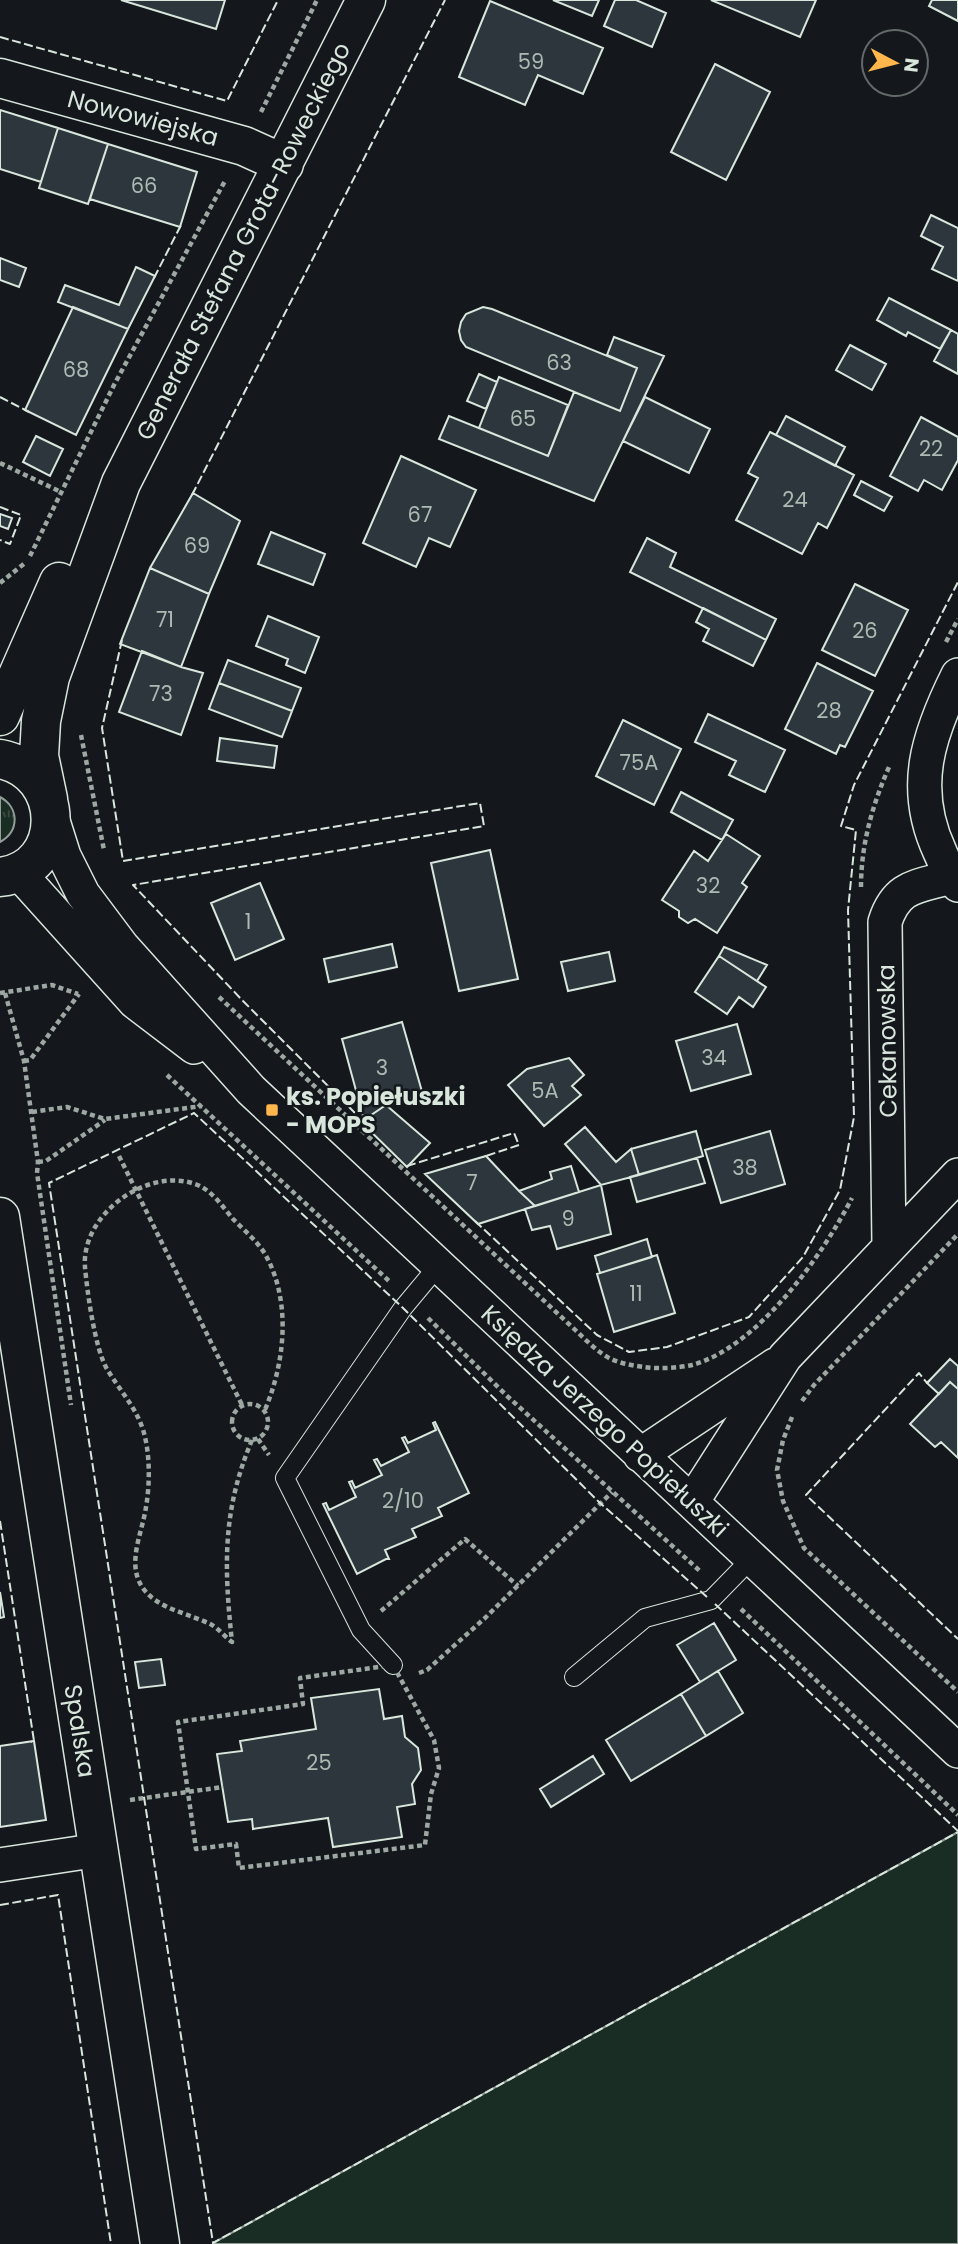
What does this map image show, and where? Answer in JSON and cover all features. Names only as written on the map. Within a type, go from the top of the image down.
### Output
[{"type":"street","name":"Generała Stefana Grota-Roweckiego","points":[[0,716],[61,576],[121,483],[366,0]]},
{"type":"street","name":"Nowowiejska","points":[[0,78],[244,146],[284,164]]},
{"type":"street","name":"Generała Stefana Grota-Roweckiego","points":[[50,808],[39,756],[41,721],[50,677],[121,483]]},
{"type":"street","name":"Cekanowska","points":[[889,1246],[886,922],[891,905],[903,891],[955,881],[931,832],[923,784],[932,735],[958,675]]},
{"type":"street","points":[[0,759],[12,761],[28,770],[40,783],[50,808],[50,834],[43,850],[32,863],[6,877]]},
{"type":"street","name":"Księdza Jerzego Popiełuszki","points":[[50,808],[64,856],[83,894],[122,946],[251,1090],[958,1751]]},
{"type":"street","name":"Księdza Jerzego Popiełuszki","points":[[6,877],[135,1002],[251,1090]]},
{"type":"street","points":[[692,1502],[785,1357],[958,1175]]},
{"type":"street","name":"Spalska","points":[[0,1217],[160,2244]]},
{"type":"street","points":[[640,1455],[785,1357]]},
{"type":"street","points":[[0,1865],[99,1850]]},
{"type":"lane","points":[[393,1665],[361,1630],[285,1478],[410,1300],[438,1266]]},
{"type":"lane","points":[[575,1677],[645,1618],[711,1600],[752,1558]]},
{"type":"path","points":[[257,120],[317,0]]},
{"type":"path","points":[[0,583],[28,561],[114,385],[231,170]]},
{"type":"path","points":[[0,463],[61,492]]},
{"type":"path","points":[[82,724],[81,737],[105,856]]},
{"type":"path","points":[[0,993],[52,985],[79,994],[88,1002]]},
{"type":"path","points":[[215,992],[364,1134],[604,1355],[625,1364],[657,1368],[692,1364],[723,1351],[755,1328]]},
{"type":"path","points":[[24,1061],[30,1060],[79,994]]},
{"type":"path","points":[[162,1070],[410,1300],[506,1395],[721,1590],[958,1815]]},
{"type":"path","points":[[32,1112],[67,1107],[106,1119],[202,1106]]},
{"type":"path","points":[[38,1162],[46,1161],[106,1119]]},
{"type":"path","points":[[119,1156],[242,1405]]},
{"type":"path","points":[[252,1440],[242,1463],[230,1512],[225,1555],[232,1642],[214,1626],[166,1606],[148,1594],[138,1581],[135,1564],[146,1507],[149,1467],[145,1434],[134,1407],[106,1367],[98,1344],[85,1265],[88,1240],[95,1224],[111,1208],[136,1190],[156,1183],[179,1180],[198,1184],[264,1252],[279,1283],[283,1317],[279,1360],[271,1396],[264,1412]]},
{"type":"path","points":[[800,1404],[814,1385],[958,1234]]},
{"type":"path","points":[[251,1404],[260,1407],[264,1412],[268,1423],[265,1432],[258,1439],[239,1437],[233,1430],[231,1421],[242,1405],[251,1404]]},
{"type":"path","points":[[793,1413],[783,1440],[777,1470],[783,1501],[804,1548],[958,1692]]},
{"type":"path","points":[[414,1675],[427,1670],[518,1586],[612,1492]]},
{"type":"path","points":[[361,1630],[465,1539],[518,1586]]},
{"type":"path","points":[[393,1665],[434,1740],[439,1768],[431,1794],[425,1845],[239,1868],[236,1843],[196,1849],[188,1792],[178,1722],[303,1703],[300,1678],[393,1665]]},
{"type":"path","points":[[130,1800],[223,1787]]},
{"type":"green space","points":[[0,797],[11,807],[15,819],[11,832],[0,842]]},
{"type":"green space","points":[[958,1832],[958,2244],[213,2244],[213,2243]]},
{"type":"building","points":[[121,0],[225,0],[216,29]]},
{"type":"building","points":[[553,0],[599,0],[592,16]]},
{"type":"building","points":[[615,0],[636,0],[666,13],[652,47],[604,26]]},
{"type":"building","points":[[711,0],[816,0],[800,37]]},
{"type":"building","points":[[932,0],[958,0],[958,21],[929,6]]},
{"type":"building","points":[[490,1],[603,48],[583,94],[538,75],[525,105],[459,77]]},
{"type":"building","points":[[715,64],[770,92],[726,180],[671,152]]},
{"type":"building","points":[[0,110],[58,128],[41,182],[0,169]]},
{"type":"building","points":[[58,128],[108,144],[88,204],[39,188]]},
{"type":"building","points":[[108,144],[197,172],[180,227],[90,199]]},
{"type":"building","points":[[931,215],[958,228],[958,281],[932,269],[943,247],[921,236]]},
{"type":"building","points":[[0,258],[26,268],[19,287],[0,280]]},
{"type":"building","points":[[136,267],[155,276],[128,329],[58,302],[65,285],[119,305]]},
{"type":"building","points":[[889,298],[951,330],[940,349],[908,332],[906,336],[877,320]]},
{"type":"building","points":[[73,307],[128,329],[76,435],[25,410]]},
{"type":"building","points":[[483,307],[637,368],[620,411],[466,347],[459,331],[461,322],[466,314]]},
{"type":"building","points":[[951,330],[958,334],[958,374],[934,361]]},
{"type":"building","points":[[614,337],[664,356],[594,501],[439,439],[449,416],[548,456],[574,392],[620,411],[637,368],[607,355]]},
{"type":"building","points":[[850,345],[886,364],[872,390],[836,370]]},
{"type":"building","points":[[479,374],[497,382],[486,409],[467,401]]},
{"type":"building","points":[[499,377],[568,405],[548,456],[479,428]]},
{"type":"building","points":[[645,397],[710,429],[689,473],[623,441]]},
{"type":"building","points":[[786,416],[845,447],[835,466],[776,435]]},
{"type":"building","points":[[921,417],[958,437],[958,460],[942,490],[924,480],[918,491],[890,476]]},
{"type":"building","points":[[770,432],[854,475],[827,528],[818,523],[802,554],[736,520],[758,478],[748,473]]},
{"type":"building","points":[[36,436],[63,449],[50,476],[23,462]]},
{"type":"building","points":[[401,456],[476,490],[450,547],[429,538],[416,567],[363,543]]},
{"type":"building","points":[[861,481],[892,497],[884,511],[854,495]]},
{"type":"building","points":[[193,493],[240,521],[209,594],[150,568]]},
{"type":"building","points":[[0,514],[12,518],[8,529],[0,526]]},
{"type":"building","points":[[271,532],[325,554],[313,585],[258,564]]},
{"type":"building","points":[[647,538],[676,553],[670,567],[776,619],[766,640],[630,572]]},
{"type":"building","points":[[150,568],[209,594],[181,667],[120,644]]},
{"type":"building","points":[[855,584],[908,610],[875,676],[822,650]]},
{"type":"building","points":[[703,608],[766,640],[753,666],[703,641],[709,629],[696,622]]},
{"type":"building","points":[[268,616],[319,637],[305,673],[286,665],[288,659],[256,646]]},
{"type":"building","points":[[142,651],[203,673],[181,735],[119,712]]},
{"type":"building","points":[[228,660],[301,688],[292,711],[219,683]]},
{"type":"building","points":[[817,663],[873,691],[845,747],[840,745],[836,754],[785,729]]},
{"type":"building","points":[[219,683],[292,711],[282,737],[209,709]]},
{"type":"building","points":[[708,714],[785,750],[765,792],[729,775],[736,761],[695,742]]},
{"type":"building","points":[[623,720],[681,749],[654,805],[596,776]]},
{"type":"building","points":[[220,738],[277,746],[274,768],[217,761]]},
{"type":"building","points":[[681,792],[733,820],[722,840],[671,812]]},
{"type":"building","points":[[726,834],[760,856],[742,883],[747,887],[717,933],[695,919],[688,923],[679,917],[679,911],[662,900],[694,851],[708,861]]},
{"type":"building","points":[[490,850],[518,979],[459,991],[431,863]]},
{"type":"building","points":[[260,883],[284,939],[235,960],[211,903]]},
{"type":"building","points":[[392,944],[397,967],[329,982],[324,959]]},
{"type":"building","points":[[724,947],[767,965],[757,981],[719,956]]},
{"type":"building","points":[[609,952],[615,981],[568,991],[561,962]]},
{"type":"building","points":[[719,956],[766,987],[753,1007],[739,997],[727,1014],[695,992]]},
{"type":"building","points":[[402,1022],[423,1095],[386,1105],[364,1120],[342,1039]]},
{"type":"building","points":[[737,1024],[751,1074],[691,1091],[676,1041]]},
{"type":"building","points":[[569,1058],[584,1075],[572,1086],[581,1095],[544,1126],[508,1085],[527,1069]]},
{"type":"building","points":[[386,1105],[430,1143],[407,1167],[361,1122]]},
{"type":"building","points":[[585,1127],[616,1162],[631,1149],[639,1175],[601,1185],[565,1144]]},
{"type":"building","points":[[696,1131],[703,1156],[639,1175],[631,1149]]},
{"type":"building","points":[[770,1131],[785,1184],[721,1203],[705,1150]]},
{"type":"building","points":[[486,1156],[535,1206],[478,1224],[425,1174]]},
{"type":"building","points":[[697,1158],[705,1183],[637,1202],[630,1177]]},
{"type":"building","points":[[571,1166],[579,1192],[535,1206],[519,1191],[552,1179],[550,1172]]},
{"type":"building","points":[[601,1185],[611,1234],[557,1249],[550,1226],[532,1230],[525,1209]]},
{"type":"building","points":[[647,1239],[652,1257],[600,1273],[595,1256]]},
{"type":"building","points":[[657,1255],[675,1313],[614,1332],[597,1274]]},
{"type":"building","points":[[950,1359],[958,1366],[958,1389],[950,1382],[939,1394],[927,1383]]},
{"type":"building","points":[[950,1382],[958,1389],[958,1458],[941,1442],[935,1447],[910,1424]]},
{"type":"building","points":[[435,1422],[469,1493],[438,1508],[442,1516],[412,1529],[416,1537],[385,1550],[389,1559],[357,1574],[323,1504],[326,1503],[329,1510],[356,1497],[349,1482],[352,1481],[355,1488],[382,1475],[374,1460],[377,1459],[381,1466],[409,1452],[402,1438],[405,1437],[408,1443],[436,1430],[433,1423]]},
{"type":"building","points":[[0,1592],[4,1617],[0,1618]]},
{"type":"building","points":[[714,1623],[736,1660],[700,1682],[677,1645]]},
{"type":"building","points":[[161,1659],[165,1685],[139,1688],[135,1662]]},
{"type":"building","points":[[718,1671],[743,1713],[706,1736],[681,1694]]},
{"type":"building","points":[[379,1689],[384,1719],[402,1716],[405,1737],[418,1748],[421,1770],[412,1784],[415,1804],[397,1807],[402,1837],[333,1847],[328,1818],[253,1829],[252,1819],[228,1822],[217,1754],[242,1751],[240,1741],[316,1729],[311,1698]]},
{"type":"building","points":[[681,1694],[706,1736],[631,1781],[606,1740]]},
{"type":"building","points":[[34,1741],[46,1820],[0,1827],[0,1746]]},
{"type":"building","points":[[593,1756],[604,1774],[551,1807],[540,1789]]},
{"type":"fence","points":[[0,37],[227,101],[278,0]]},
{"type":"fence","points":[[192,495],[445,0]]},
{"type":"fence","points":[[154,278],[181,225]]},
{"type":"fence","points":[[0,397],[29,412]]},
{"type":"fence","points":[[0,507],[21,515],[10,544],[0,540]]},
{"type":"fence","points":[[475,1221],[597,1335],[629,1352],[667,1347],[749,1317],[803,1257],[840,1190],[854,1117],[848,910],[856,830],[841,826],[854,785],[958,582]]},
{"type":"fence","points":[[122,640],[102,728],[123,861],[480,803],[484,826],[133,885],[243,1001],[363,1121]]},
{"type":"fence","points":[[707,1597],[600,1503],[403,1308],[194,1113],[49,1183],[213,2243],[958,1832]]},
{"type":"fence","points":[[407,1166],[514,1133],[519,1145],[483,1157]]},
{"type":"fence","points":[[930,1380],[927,1383],[919,1373],[806,1495],[958,1639]]},
{"type":"fence","points":[[0,1521],[34,1741],[31,1742]]},
{"type":"fence","points":[[715,1604],[958,1831]]},
{"type":"fence","points":[[0,1905],[58,1895],[111,2244]]},
{"type":"place","name":"ks. Popiełuszki - MOPS","points":[[272,1110]]}]
